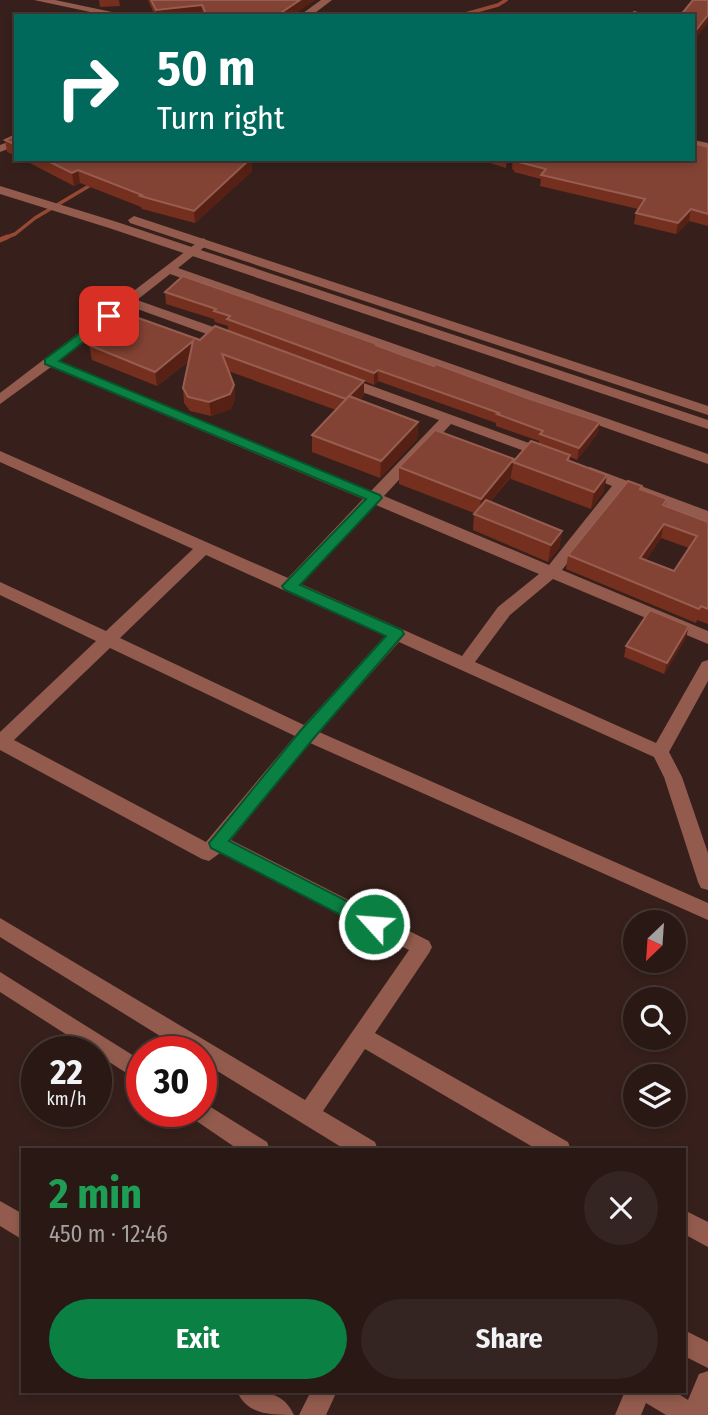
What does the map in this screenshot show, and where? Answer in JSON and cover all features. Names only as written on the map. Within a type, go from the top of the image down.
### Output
[{"type":"street","points":[[38,0],[124,13]]},
{"type":"street","points":[[307,14],[327,0]]},
{"type":"street","points":[[0,179],[203,242],[708,411]]},
{"type":"street","points":[[0,190],[708,425]]},
{"type":"street","points":[[0,400],[203,242]]},
{"type":"street","points":[[169,269],[708,459]]},
{"type":"street","points":[[129,301],[244,343]]},
{"type":"street","points":[[50,362],[708,638]]},
{"type":"street","points":[[333,376],[708,517]]},
{"type":"street","points":[[290,586],[448,419]]},
{"type":"street","points":[[0,456],[660,752],[673,777],[708,882]]},
{"type":"street","points":[[464,665],[504,611],[553,571],[621,485]]},
{"type":"street","points":[[204,548],[0,742],[209,853],[307,734],[396,634]]},
{"type":"street","points":[[0,588],[307,734],[708,912]]},
{"type":"street","points":[[660,752],[708,666]]},
{"type":"street","points":[[218,843],[422,947],[308,1114]]},
{"type":"street","points":[[0,927],[364,1148]]},
{"type":"street","points":[[0,981],[126,1063]]},
{"type":"street","points":[[363,1037],[557,1148]]},
{"type":"street","points":[[217,1122],[256,1148]]},
{"type":"street","points":[[0,1212],[21,1226]]},
{"type":"street","points":[[686,1222],[708,1235]]},
{"type":"street","points":[[686,1343],[708,1356]]},
{"type":"street","points":[[695,1415],[708,1383]]},
{"type":"street","points":[[252,1393],[281,1415]]},
{"type":"street","points":[[312,1415],[324,1393]]},
{"type":"street","points":[[628,1415],[637,1393]]},
{"type":"street","points":[[653,1393],[690,1415]]},
{"type":"building","points":[[151,0],[300,0],[279,14],[206,14],[202,5],[156,10]]},
{"type":"building","points":[[693,0],[708,0],[708,15],[695,31],[695,14],[682,14]]},
{"type":"building","points":[[14,136],[14,144],[5,140]]},
{"type":"building","points":[[695,144],[708,147],[708,214],[691,209],[678,223],[636,213],[645,199],[541,175],[546,169],[515,161],[695,161]]},
{"type":"building","points":[[48,161],[248,161],[194,211],[140,196],[142,195],[78,170],[72,173]]},
{"type":"building","points":[[183,276],[600,422],[579,448],[540,434],[543,431],[497,414],[499,413],[378,370],[374,373],[227,319],[230,316],[214,311],[216,309],[165,292]]},
{"type":"building","points":[[130,315],[200,340],[215,326],[364,381],[346,399],[222,354],[234,385],[230,394],[209,402],[188,397],[183,388],[193,341],[155,372],[89,345]]},
{"type":"building","points":[[349,396],[418,422],[381,461],[312,435]]},
{"type":"building","points":[[435,430],[514,459],[481,499],[399,467]]},
{"type":"building","points":[[531,441],[570,455],[567,460],[607,475],[594,492],[513,462]]},
{"type":"building","points":[[628,481],[642,486],[640,489],[667,499],[663,505],[708,522],[708,609],[701,606],[699,609],[568,555]],"holes":[[[664,524],[697,536],[674,571],[640,558]]]},
{"type":"building","points":[[486,500],[562,531],[551,545],[474,514]]},
{"type":"building","points":[[650,610],[689,626],[667,663],[626,646]]},
{"type":"waterway","points":[[465,14],[498,5],[506,0]]},
{"type":"waterway","points":[[5,238],[94,183]]},
{"type":"waterway","points":[[0,240],[5,238]]},
{"type":"route","points":[[109,316],[50,362],[375,498],[290,586],[396,634],[307,734],[218,843],[374,924]]}]
